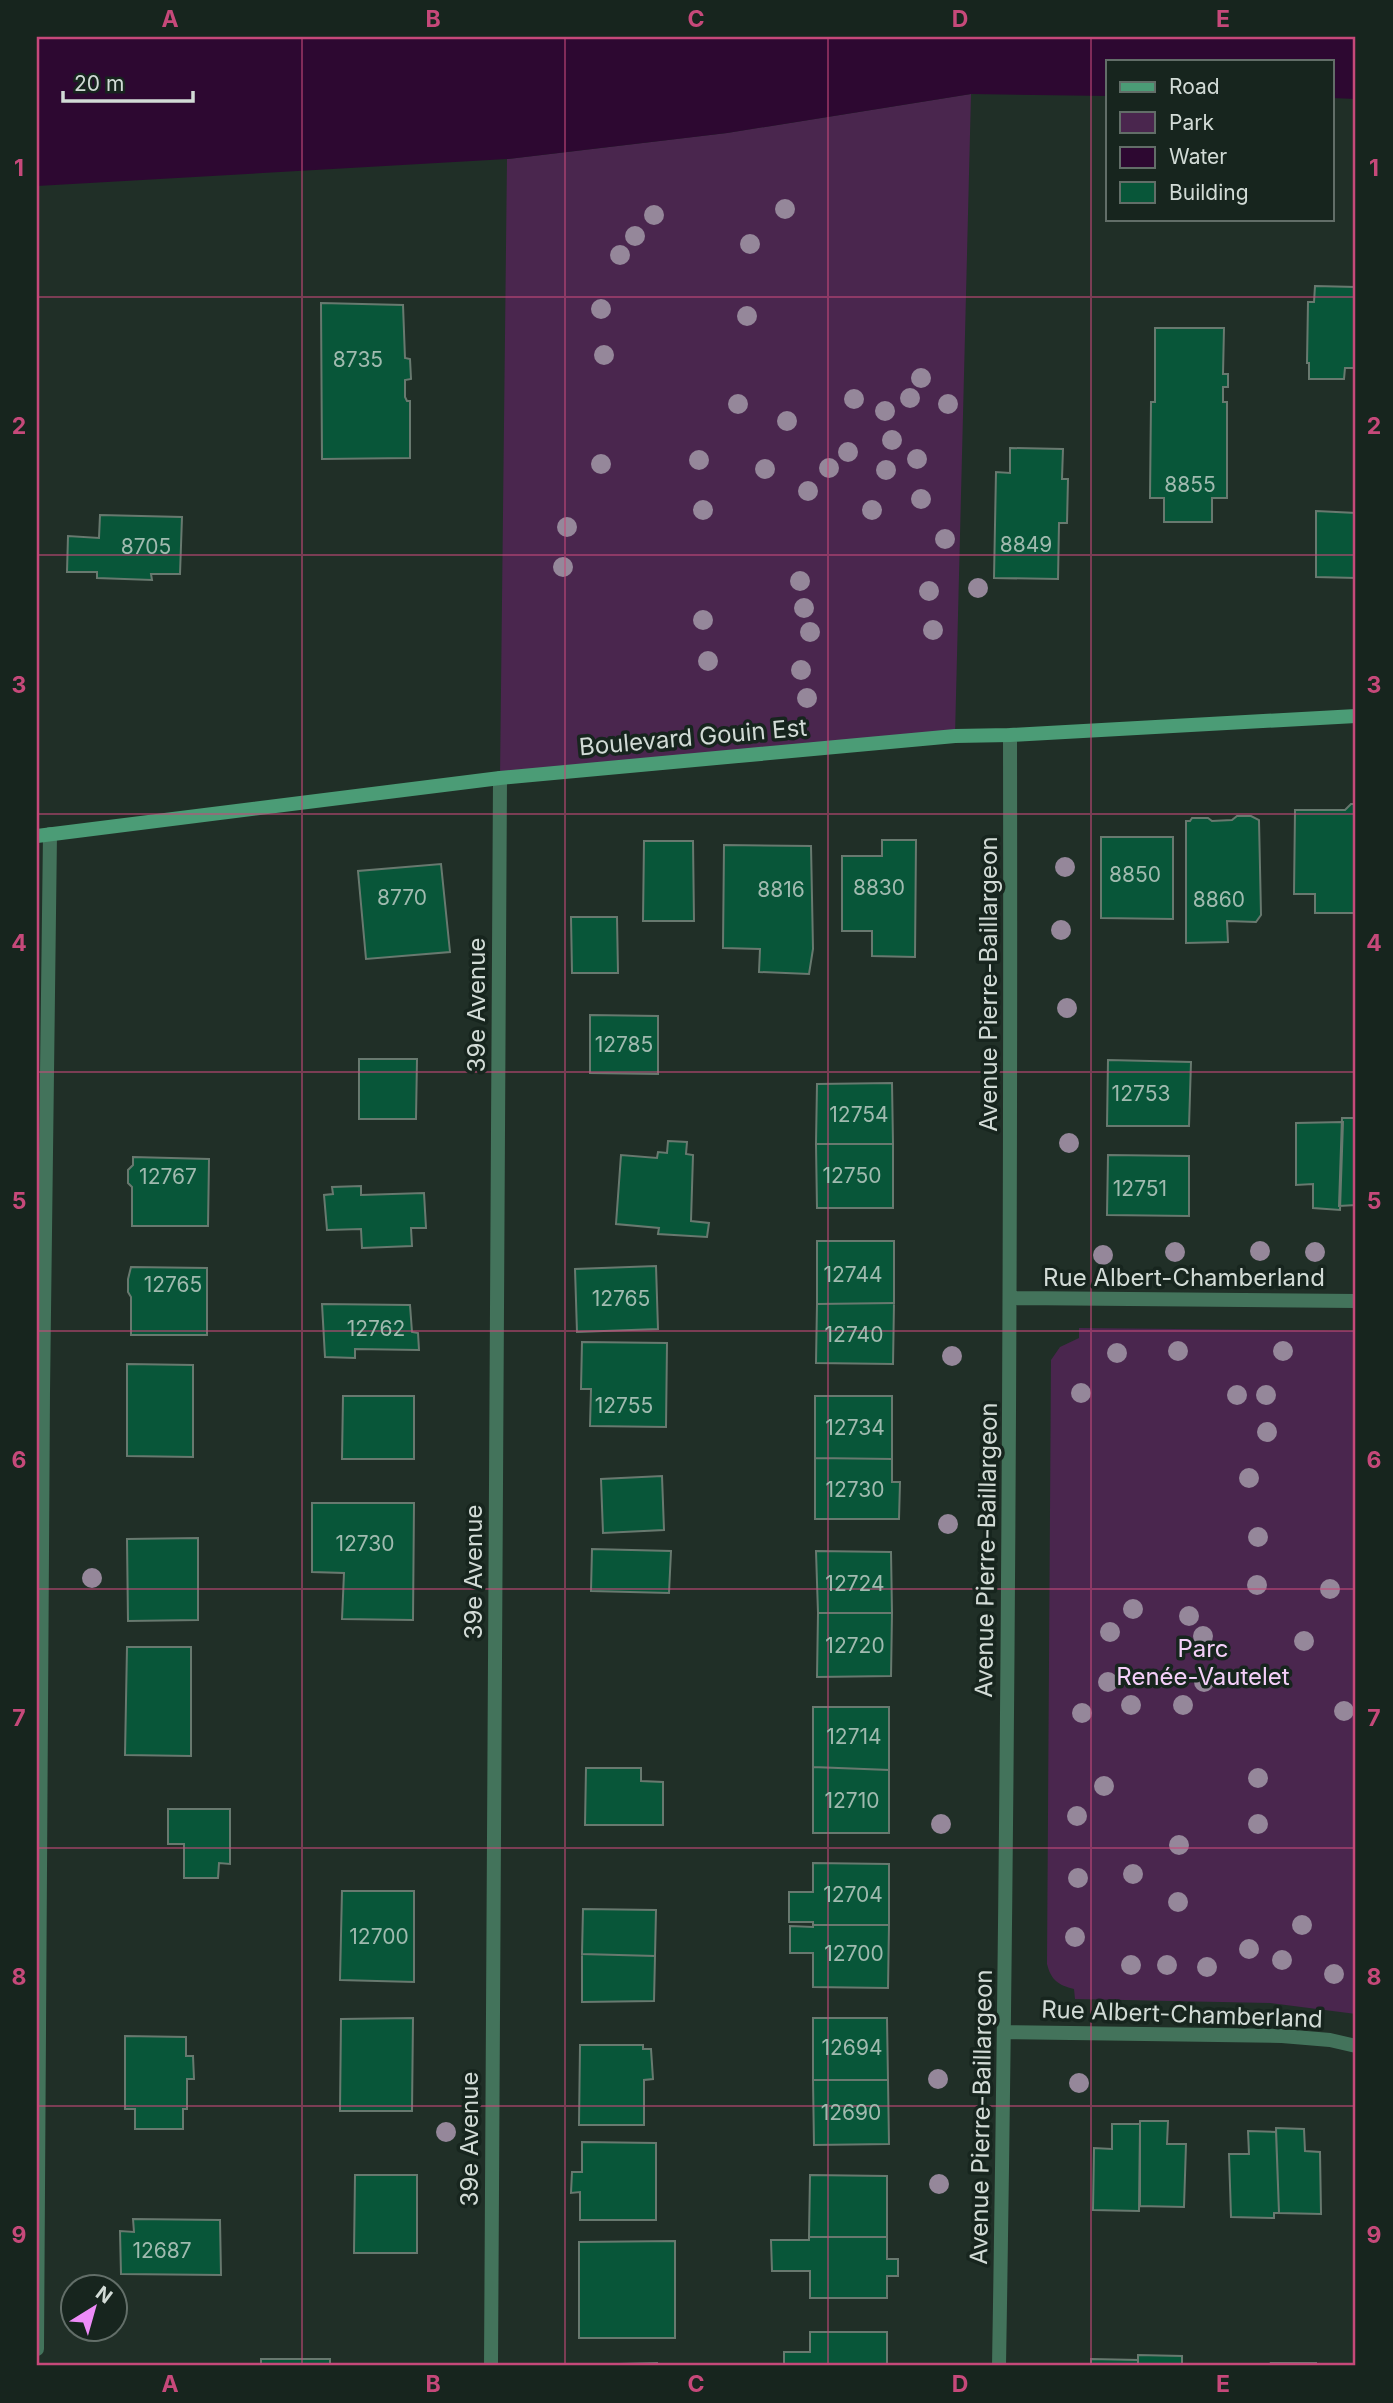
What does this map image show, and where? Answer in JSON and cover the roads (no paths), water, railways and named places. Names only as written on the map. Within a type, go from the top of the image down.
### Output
[{"type":"street","name":"Boulevard Gouin Est","points":[[43,835],[500,778],[955,736],[1356,716]]},
{"type":"street","name":"Avenue Pierre-Baillargeon","points":[[999,2366],[1005,2032],[1011,1298],[1010,735]]},
{"type":"street","name":"39e Avenue","points":[[491,2366],[500,778]]},
{"type":"street","points":[[37,2349],[43,835]]},
{"type":"street","name":"Rue Albert-Chamberland","points":[[1011,1298],[1356,1301]]},
{"type":"street","name":"Rue Albert-Chamberland","points":[[1005,2032],[1282,2036],[1330,2040],[1356,2046]]},
{"type":"water","points":[[37,37],[1356,37],[1356,99],[1334,98],[1334,60],[1106,60],[1106,96],[971,94],[727,133],[507,159],[37,186]]},
{"type":"park label","name":"Parc Renée-Vautelet","points":[[1203,1662]]}]
